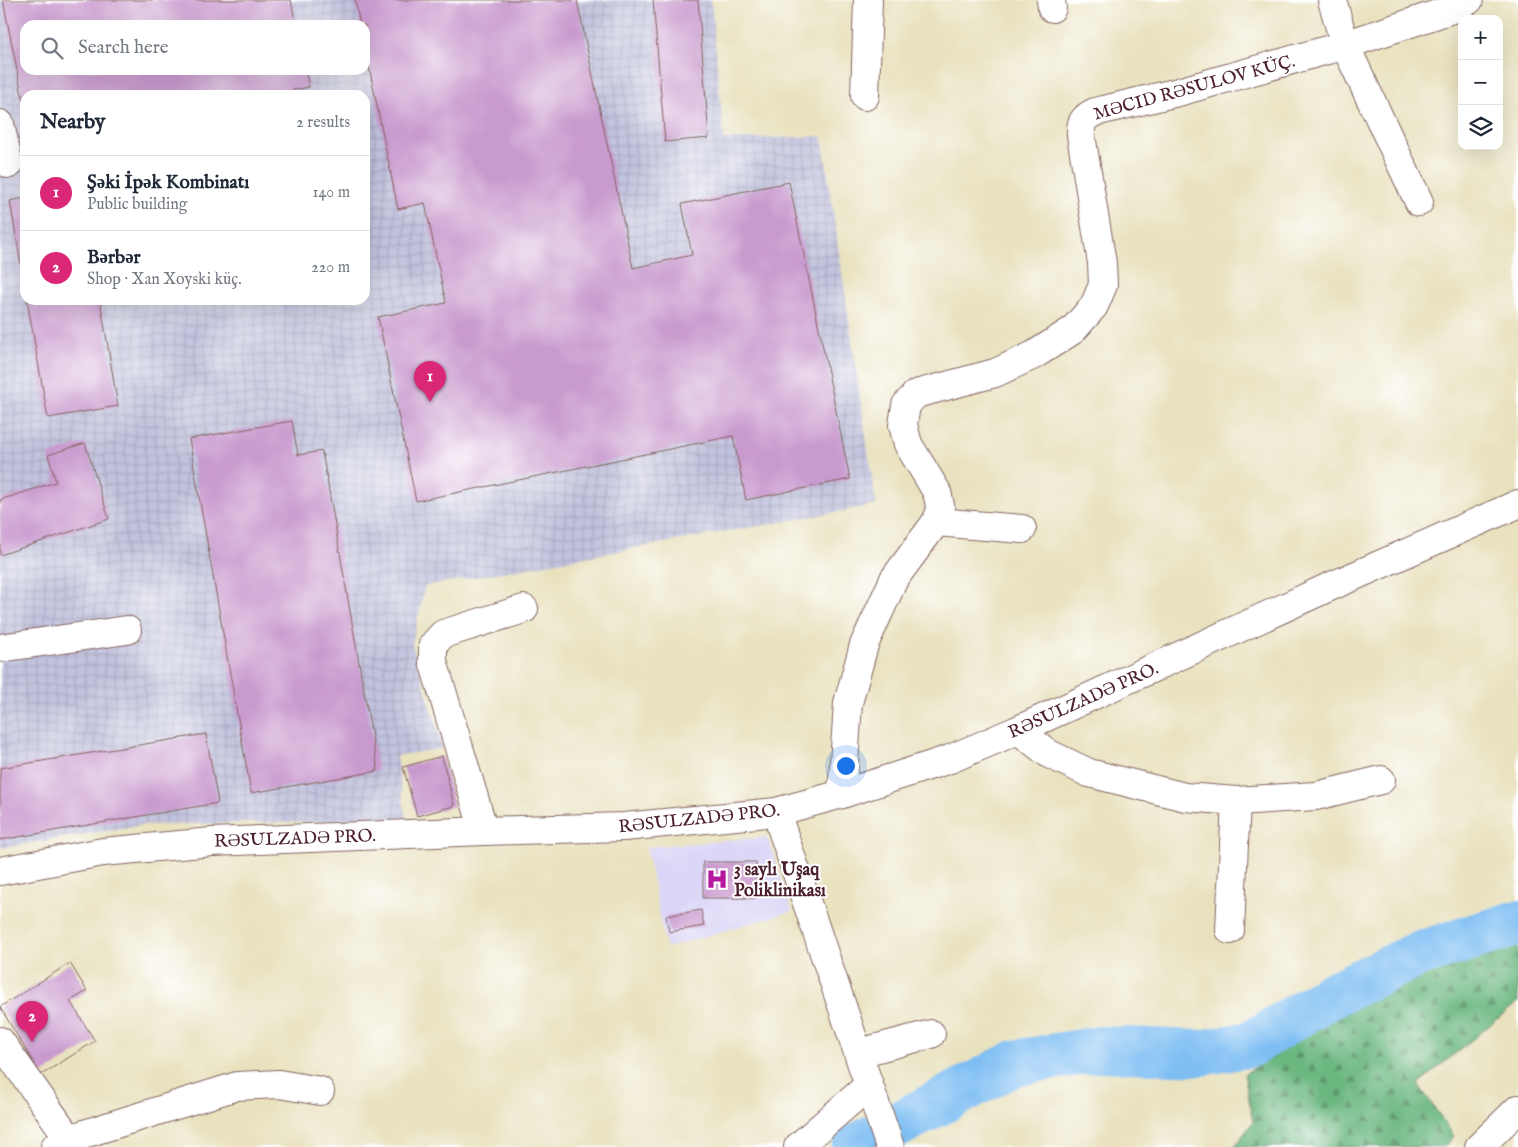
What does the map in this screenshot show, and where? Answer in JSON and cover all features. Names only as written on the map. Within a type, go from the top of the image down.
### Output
[{"type":"street","points":[[865,96],[868,0]]},
{"type":"street","points":[[1332,0],[1345,45],[1419,202]]},
{"type":"street","name":"MƏCID RƏSULOV KÜÇ.","points":[[936,522],[941,510],[937,492],[908,444],[903,425],[906,405],[916,394],[995,373],[1034,355],[1073,330],[1094,306],[1104,286],[1081,135],[1080,126],[1085,117],[1095,112],[1178,92],[1345,45],[1455,8],[1469,0]]},
{"type":"street","points":[[0,124],[11,164]]},
{"type":"street","name":"RƏSULZADƏ PRO.","points":[[0,871],[103,852],[212,842],[484,830],[624,827],[776,812],[842,794],[950,759],[1018,730],[1326,588],[1518,504]]},
{"type":"street","points":[[842,794],[848,703],[864,645],[894,579],[936,522],[1022,529]]},
{"type":"street","points":[[484,830],[433,661],[433,645],[443,634],[524,609]]},
{"type":"street","points":[[0,648],[128,630]]},
{"type":"street","points":[[1018,730],[1049,754],[1089,773],[1185,797],[1236,801],[1316,796],[1381,780]]},
{"type":"street","points":[[1230,930],[1236,801]]},
{"type":"street","points":[[776,812],[889,1144]]},
{"type":"street","points":[[859,1053],[931,1034]]},
{"type":"street","points":[[0,1041],[66,1144],[237,1086],[279,1084],[320,1091]]},
{"type":"street","points":[[798,1147],[869,1085]]},
{"type":"street","points":[[1480,1147],[1518,1109]]},
{"type":"shaded area","points":[[0,0],[711,0],[724,140],[822,136],[876,505],[425,586],[412,644],[443,748],[396,756],[406,820],[142,825],[0,848]]},
{"type":"shaded area","name":"3 saylı Uşaq Poliklinikası","points":[[767,837],[792,911],[666,948],[646,847]]},
{"type":"green space","points":[[1518,944],[1518,1002],[1418,1084],[1454,1136],[1444,1147],[1234,1147],[1253,1122],[1244,1074],[1416,969]]},
{"type":"building","points":[[3,0],[291,0],[295,20],[20,20],[20,75],[306,75],[309,87],[294,90],[21,90]]},
{"type":"building","points":[[355,0],[577,0],[633,268],[692,255],[682,204],[789,182],[850,479],[746,500],[733,436],[416,501],[378,317],[446,303],[425,203],[398,209],[370,72],[370,20],[359,20]]},
{"type":"building","points":[[653,0],[698,0],[709,138],[665,142]]},
{"type":"building","points":[[20,199],[20,259],[10,201]]},
{"type":"building","points":[[28,305],[101,305],[118,406],[48,418]]},
{"type":"building","points":[[292,421],[298,455],[322,451],[378,771],[251,793],[189,439]]},
{"type":"building","points":[[85,443],[109,519],[0,555],[0,500],[56,482],[48,455]]},
{"type":"building","points":[[206,734],[218,803],[0,840],[0,768]]},
{"type":"building","points":[[442,756],[454,806],[417,816],[403,767]]},
{"type":"building","points":[[703,862],[756,862],[756,898],[703,898]]},
{"type":"building","points":[[701,910],[704,926],[669,932],[666,916]]},
{"type":"building","points":[[70,963],[87,991],[70,1001],[95,1041],[41,1075],[0,1007]]},
{"type":"waterway","points":[[855,1147],[1015,1063],[1100,1049],[1201,1053],[1251,1044],[1331,995],[1419,954],[1518,923]]},
{"type":"place","name":"Şəki İpək Kombinatı","points":[[430,402]]},
{"type":"place","name":"3 saylı Uşaq Poliklinikası","points":[[717,879]]},
{"type":"place","name":"Bərbər","points":[[32,1042]]}]
